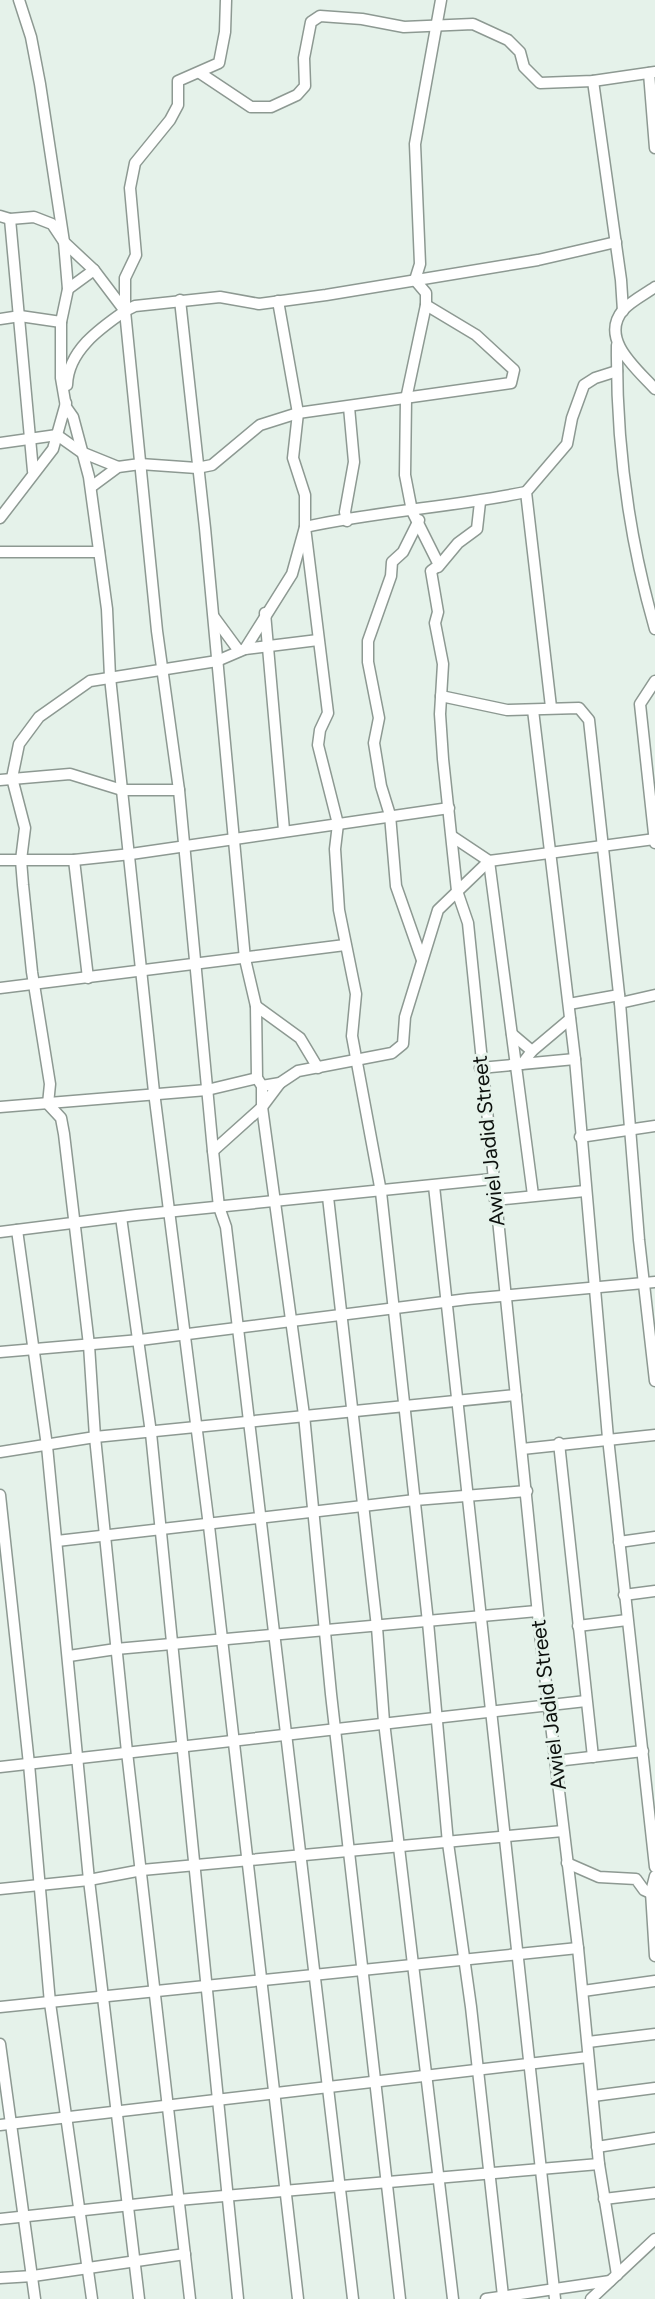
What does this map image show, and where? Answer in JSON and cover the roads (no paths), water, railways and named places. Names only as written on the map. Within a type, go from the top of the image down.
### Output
[{"type":"street","points":[[19,0],[32,37],[64,242],[68,289],[61,322],[61,378],[66,407],[72,417],[91,487],[107,610],[110,677],[131,855],[154,1092],[209,1526],[298,2299]]},
{"type":"street","points":[[226,0],[226,32],[219,63],[178,81],[178,105],[170,121],[135,163],[130,188],[136,255],[125,278],[124,311],[162,668],[179,789],[219,1208],[225,1217],[239,1328],[337,2187],[353,2299]]},
{"type":"street","points":[[415,280],[420,264],[415,144],[441,0]]},
{"type":"street","points":[[201,73],[251,107],[271,107],[303,92],[306,46],[311,22],[315,17],[362,19],[404,27],[473,24],[500,36],[520,52],[524,67],[538,83],[593,81],[652,73],[655,148]]},
{"type":"street","points":[[593,81],[623,311],[616,330],[621,437],[639,574],[655,629]]},
{"type":"street","points":[[33,471],[20,316],[5,218],[34,217],[52,224],[64,242],[94,270],[124,311]]},
{"type":"street","points":[[0,519],[33,471],[53,449],[66,407],[67,377],[77,353],[97,330],[135,306],[220,297],[259,304],[538,260],[616,242]]},
{"type":"street","points":[[68,289],[94,270]]},
{"type":"street","points":[[91,487],[118,467],[140,464],[197,468],[216,463],[260,425],[298,413],[503,386],[515,378],[514,370],[495,349],[426,305],[426,293],[415,280]]},
{"type":"street","points":[[623,311],[655,287]]},
{"type":"street","points":[[180,300],[214,617],[245,959],[256,1006],[259,1082],[304,1415],[334,1727],[400,2299]]},
{"type":"street","points":[[278,301],[298,413],[293,458],[305,495],[305,527],[328,713],[320,730],[318,745],[338,824],[337,890],[345,945],[355,985],[352,1036],[381,1192],[428,1622],[448,1843],[465,1961],[489,2175],[494,2298],[554,2294],[614,2278]]},
{"type":"street","name":"Awiel Jadid Street","points":[[426,305],[406,399],[405,474],[411,510],[419,520],[438,567],[432,571],[438,612],[435,623],[443,664],[440,728],[457,891],[468,923],[480,1068],[527,1491],[537,1611],[583,1991],[597,2147],[614,2278]]},
{"type":"street","points":[[0,319],[20,316],[61,322]]},
{"type":"street","points":[[617,345],[655,389]]},
{"type":"street","points":[[305,527],[347,521],[376,513],[480,502],[526,492],[567,444],[572,418],[584,385],[595,378],[617,371]]},
{"type":"street","points":[[347,521],[345,512],[354,463],[349,407]]},
{"type":"street","points":[[0,443],[57,435],[81,452],[118,467]]},
{"type":"street","points":[[526,492],[551,707]]},
{"type":"street","points":[[438,567],[458,543],[475,532],[480,502]]},
{"type":"street","points":[[419,520],[403,552],[392,562],[391,576],[368,641],[368,662],[379,719],[374,743],[381,786],[390,815],[396,886],[422,960]]},
{"type":"street","points":[[242,650],[292,574],[305,527]]},
{"type":"street","points":[[0,552],[99,552]]},
{"type":"street","points":[[265,613],[284,830]]},
{"type":"street","points":[[214,617],[242,650]]},
{"type":"street","points":[[190,2299],[104,1536],[89,1345],[61,1118],[48,1104],[50,1084],[35,986],[21,860],[25,828],[12,778],[19,744],[39,717],[90,681],[162,668],[217,662],[242,650],[318,639]]},
{"type":"street","points":[[213,1151],[262,1107],[280,1083],[298,1071],[392,1053],[403,1044],[405,1017],[438,910],[489,861],[655,840],[640,704],[655,681]]},
{"type":"street","points":[[441,696],[496,709],[579,708],[589,720],[620,999],[631,1129],[650,1283],[655,1381]]},
{"type":"street","points":[[533,710],[548,853],[575,1059],[608,1438],[655,1867]]},
{"type":"street","points":[[0,780],[70,775],[122,790],[179,789]]},
{"type":"street","points":[[0,860],[74,860],[131,855],[284,830],[449,808]]},
{"type":"street","points":[[453,836],[489,861],[512,1034],[519,1065],[533,1195]]},
{"type":"street","points":[[74,860],[88,978]]},
{"type":"street","points":[[0,988],[35,986],[345,945]]},
{"type":"street","points":[[569,1004],[655,995]]},
{"type":"street","points":[[256,1006],[300,1038],[318,1068]]},
{"type":"street","points":[[519,1065],[570,1019]]},
{"type":"street","points":[[512,1034],[532,1051]]},
{"type":"street","points":[[480,1068],[575,1059]]},
{"type":"street","points":[[0,1107],[154,1092],[207,1090],[259,1082],[280,1083]]},
{"type":"street","points":[[580,1137],[655,1126]]},
{"type":"street","points":[[0,1232],[492,1179]]},
{"type":"street","points":[[434,1186],[554,2294]]},
{"type":"street","points":[[495,1200],[585,1191]]},
{"type":"street","points":[[328,1197],[377,1627],[384,1722],[453,2299]]},
{"type":"street","points":[[121,1217],[151,1433],[181,1749],[209,1984],[238,2299]]},
{"type":"street","points":[[17,1230],[47,1446],[80,1758],[89,1880],[139,2299]]},
{"type":"street","points":[[0,1352],[140,1340],[593,1286],[650,1283]]},
{"type":"street","points":[[0,1452],[95,1437],[197,1429],[304,1415],[516,1395]]},
{"type":"street","points":[[522,1449],[655,1435]]},
{"type":"street","points":[[559,1443],[593,1758]]},
{"type":"street","points":[[57,1541],[363,1509],[415,1500],[527,1491]]},
{"type":"street","points":[[0,1495],[29,1764],[50,2003],[77,2211],[92,2299]]},
{"type":"street","points":[[619,1542],[655,1537]]},
{"type":"street","points":[[624,1595],[655,1591]]},
{"type":"street","points":[[69,1657],[116,1649],[221,1642],[537,1611]]},
{"type":"street","points":[[578,1626],[627,1620]]},
{"type":"street","points":[[0,1767],[127,1752],[181,1749],[286,1737],[334,1727],[436,1719],[586,1701]]},
{"type":"street","points":[[642,1734],[655,1732]]},
{"type":"street","points":[[556,1761],[643,1751]]},
{"type":"street","points":[[0,1889],[89,1880],[142,1870],[563,1831]]},
{"type":"street","points":[[567,1863],[599,1877],[636,1879],[653,1894]]},
{"type":"street","points":[[655,1876],[655,1956]]},
{"type":"street","points":[[0,2007],[578,1948]]},
{"type":"street","points":[[583,1991],[655,1981]]},
{"type":"street","points":[[588,2042],[655,2034]]},
{"type":"street","points":[[0,2044],[6,2124],[26,2216],[35,2299]]},
{"type":"street","points":[[6,2124],[588,2057]]},
{"type":"street","points":[[593,2096],[655,2088]]},
{"type":"street","points":[[597,2147],[655,2138]]},
{"type":"street","points":[[0,2219],[127,2204],[599,2164]]},
{"type":"street","points":[[604,2199],[655,2193]]},
{"type":"street","points":[[591,2299],[653,2244]]},
{"type":"street","points":[[0,2278],[33,2276],[185,2254]]}]
